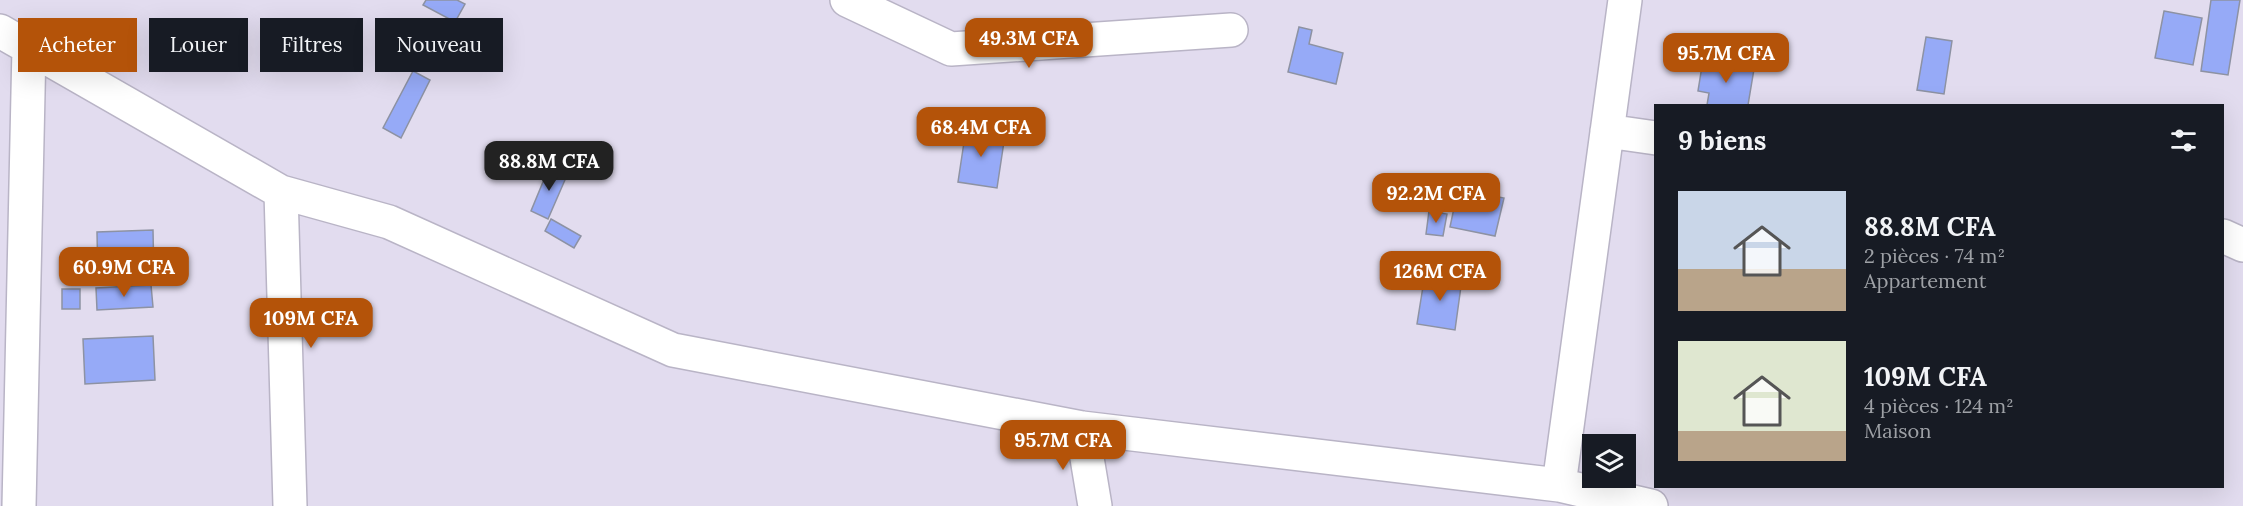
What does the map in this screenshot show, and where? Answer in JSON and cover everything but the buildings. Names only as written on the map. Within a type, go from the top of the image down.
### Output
[{"type":"street","points":[[847,0],[951,49],[1231,30]]},
{"type":"street","points":[[1559,485],[1625,0]]},
{"type":"street","points":[[0,31],[18,40]]},
{"type":"street","points":[[19,506],[28,72]]},
{"type":"street","points":[[74,72],[281,192],[390,222],[673,350],[1082,428],[1559,485],[1651,506]]},
{"type":"street","points":[[1607,131],[1654,138]]},
{"type":"street","points":[[281,192],[290,506]]},
{"type":"street","points":[[2224,236],[2243,245]]},
{"type":"street","points":[[1082,428],[1095,506]]}]
